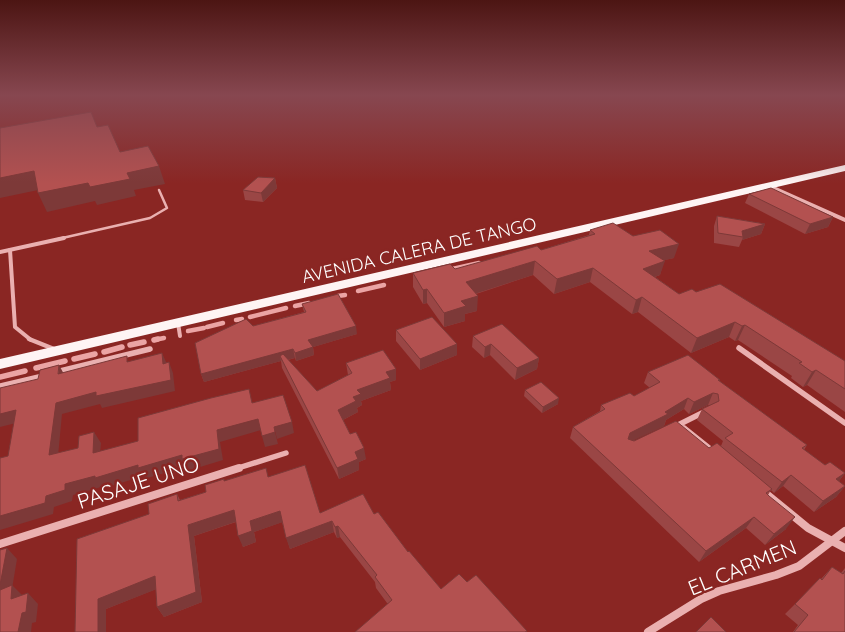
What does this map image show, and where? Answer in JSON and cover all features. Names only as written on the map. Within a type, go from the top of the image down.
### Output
[{"type":"main road","name":"AVENIDA CALERA DE TANGO","points":[[0,364],[845,168]]},
{"type":"street","points":[[768,186],[845,220]]},
{"type":"street","points":[[740,348],[845,423]]},
{"type":"street","points":[[0,386],[150,349]]},
{"type":"street","points":[[671,428],[710,409]]},
{"type":"street","points":[[680,424],[718,455]]},
{"type":"street","name":"PASAJE UNO","points":[[0,544],[286,454]]},
{"type":"street","points":[[755,485],[808,528],[845,548]]},
{"type":"street","name":"EL CARMEN","points":[[648,632],[702,599],[719,591],[776,576],[799,566],[845,531]]},
{"type":"lane","points":[[0,252],[150,218],[167,208],[159,190]]},
{"type":"lane","points":[[10,250],[15,326],[29,340],[59,350]]},
{"type":"lane","points":[[178,323],[180,336]]},
{"type":"building","points":[[20,124],[96,124],[97,127],[108,125],[120,152],[148,146],[159,166],[127,173],[130,179],[90,187],[88,183],[38,193],[34,171],[0,178],[0,128]]},
{"type":"building","points":[[258,177],[275,178],[261,193],[243,190]]},
{"type":"building","points":[[771,188],[833,217],[810,224],[749,194]]},
{"type":"building","points":[[717,216],[765,224],[742,231],[743,237],[718,233]]},
{"type":"building","points":[[613,223],[633,236],[660,230],[679,244],[649,251],[665,261],[643,269],[679,294],[692,289],[696,292],[720,284],[845,361],[845,389],[816,370],[812,372],[799,363],[802,362],[745,325],[742,326],[735,322],[697,338],[642,297],[636,300],[593,268],[557,279],[535,261],[466,282],[478,296],[461,301],[466,306],[444,313],[427,289],[423,290],[413,273],[450,264],[455,269],[537,246],[541,250],[595,234],[590,230]]},
{"type":"building","points":[[338,294],[356,326],[308,340],[313,347],[295,353],[293,349],[201,374],[195,343],[246,319],[253,326],[306,312],[302,304]]},
{"type":"building","points":[[432,317],[457,344],[420,359],[396,330]]},
{"type":"building","points":[[502,324],[539,358],[517,368],[491,344],[485,347],[473,336]]},
{"type":"building","points":[[383,350],[396,369],[386,372],[390,378],[357,390],[361,394],[353,397],[356,401],[338,410],[350,434],[356,432],[364,448],[355,452],[358,459],[337,468],[280,356],[283,354],[317,391],[352,373],[346,363]]},
{"type":"building","points":[[162,353],[163,364],[169,362],[171,380],[96,396],[96,392],[56,403],[49,455],[78,448],[79,436],[94,432],[93,453],[138,441],[138,418],[249,389],[252,403],[283,395],[292,422],[274,427],[275,432],[262,436],[258,419],[217,430],[219,449],[182,459],[182,455],[138,468],[138,465],[95,478],[95,476],[65,484],[65,490],[46,496],[45,503],[0,516],[0,458],[8,456],[16,410],[0,414],[0,388],[38,379],[40,370],[59,365],[58,374],[127,356],[127,362]]},
{"type":"building","points":[[688,355],[720,380],[718,380],[807,445],[802,448],[825,465],[830,462],[845,473],[836,479],[845,486],[823,501],[791,475],[782,482],[725,438],[733,433],[702,409],[719,401],[718,394],[713,393],[694,402],[688,398],[665,412],[668,414],[630,433],[628,439],[634,441],[676,421],[709,448],[717,443],[772,489],[766,493],[795,517],[774,534],[754,517],[706,551],[573,427],[605,409],[601,405],[630,393],[634,396],[660,382],[648,372]]},
{"type":"building","points":[[541,382],[559,398],[543,407],[525,390]]},
{"type":"building","points":[[305,465],[320,513],[363,494],[374,514],[378,512],[408,552],[441,589],[459,574],[467,582],[476,575],[527,631],[355,632],[392,600],[375,577],[377,575],[338,526],[335,527],[332,521],[286,538],[280,511],[250,521],[252,531],[238,536],[234,510],[188,525],[196,592],[157,607],[155,576],[98,599],[98,632],[75,632],[77,539],[149,514],[148,504],[177,494],[178,501],[206,492],[205,485],[224,479],[224,481],[266,468],[268,477]]},
{"type":"building","points":[[7,548],[0,585],[0,550]]},
{"type":"building","points":[[832,567],[843,574],[845,571],[845,632],[794,632],[808,615],[795,604],[820,578],[822,580]]},
{"type":"building","points":[[12,585],[11,599],[28,593],[26,612],[22,613],[18,632],[0,632],[0,590]]},
{"type":"building","points":[[711,617],[726,632],[696,632]]},
{"type":"waterway","points":[[448,270],[479,263]]},
{"type":"waterway","points":[[358,291],[384,285]]},
{"type":"waterway","points":[[338,296],[345,295]]},
{"type":"waterway","points":[[295,306],[309,303]]},
{"type":"waterway","points":[[250,317],[286,308]]},
{"type":"waterway","points":[[236,320],[242,319]]},
{"type":"waterway","points":[[207,327],[223,323]]},
{"type":"waterway","points":[[188,331],[204,328]]},
{"type":"waterway","points":[[158,339],[154,340],[164,338]]},
{"type":"waterway","points":[[130,345],[144,342]]},
{"type":"waterway","points":[[104,352],[122,347]]},
{"type":"waterway","points":[[74,359],[95,354]]},
{"type":"waterway","points":[[36,368],[65,361]]},
{"type":"waterway","points":[[0,377],[25,371]]}]
